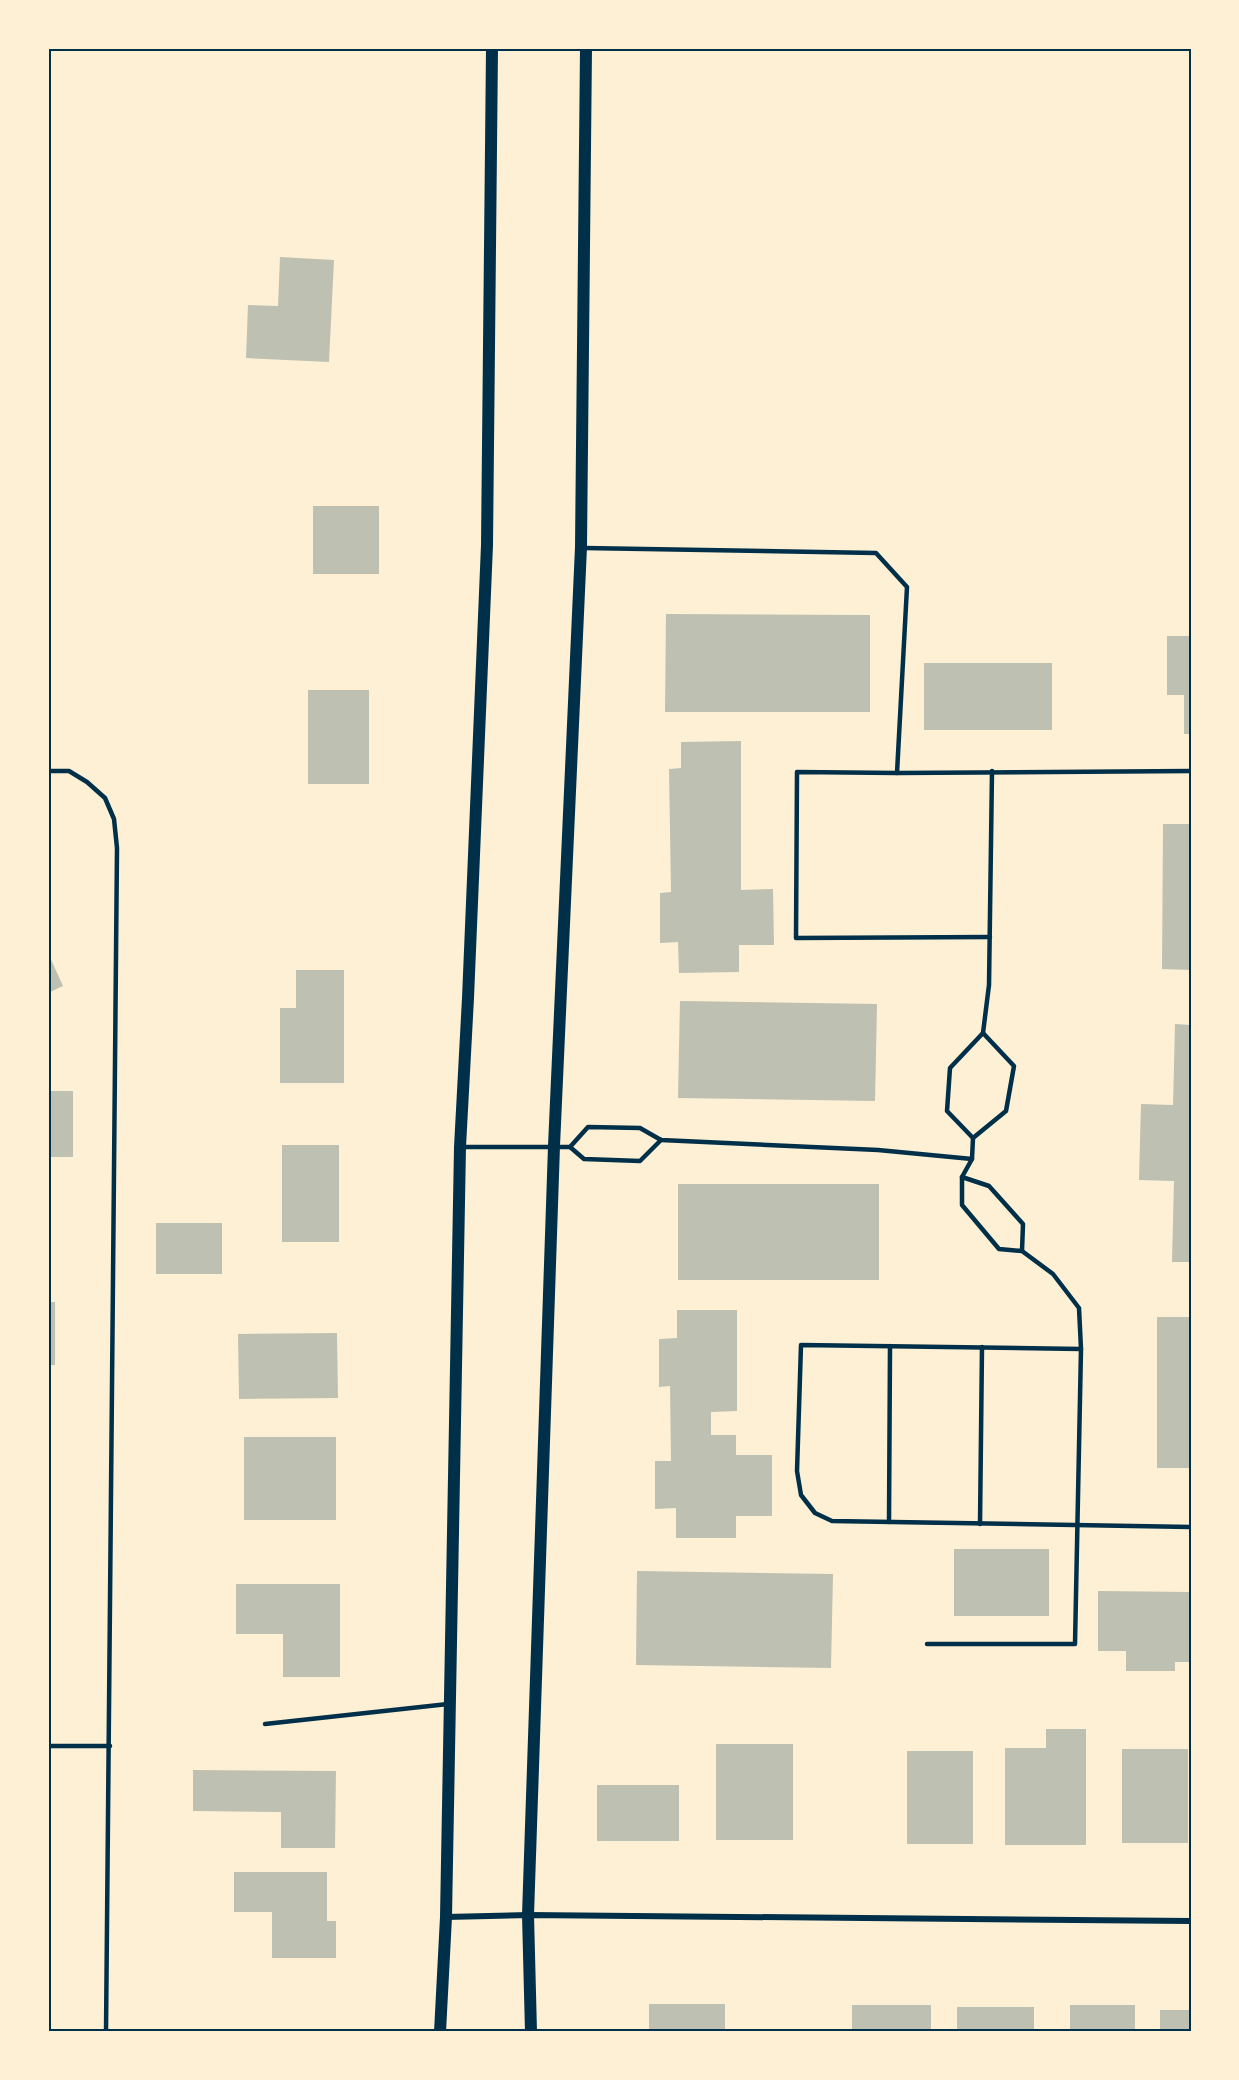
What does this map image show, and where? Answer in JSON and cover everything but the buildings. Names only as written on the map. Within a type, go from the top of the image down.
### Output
[{"type":"main road","points":[[440,2032],[446,1917],[460,1147],[487,545],[492,48]]},
{"type":"main road","points":[[531,2032],[528,1915],[554,1146],[581,548],[586,48]]},
{"type":"street","points":[[446,1917],[528,1915],[1191,1921]]},
{"type":"lane","points":[[581,548],[876,553],[907,587],[897,773]]},
{"type":"lane","points":[[48,771],[69,771],[87,782],[105,798],[114,819],[117,848],[106,2032]]},
{"type":"lane","points":[[974,1138],[947,1111],[950,1068],[983,1033],[989,986],[992,771]]},
{"type":"lane","points":[[990,937],[796,938],[796,772],[1191,771]]},
{"type":"lane","points":[[927,1644],[1075,1644],[1079,1526],[1081,1349],[1079,1308],[1053,1274],[1022,1251],[999,1249],[962,1205],[962,1177],[972,1159],[974,1138],[1006,1111],[1014,1066],[983,1033]]},
{"type":"lane","points":[[570,1147],[588,1127],[640,1128],[661,1140],[878,1150],[972,1159]]},
{"type":"lane","points":[[460,1147],[570,1147],[584,1159],[640,1161],[661,1140]]},
{"type":"lane","points":[[962,1177],[989,1186],[1023,1224],[1022,1251]]},
{"type":"lane","points":[[1081,1349],[801,1345],[797,1471],[801,1495],[815,1513],[832,1521],[1191,1527]]},
{"type":"lane","points":[[889,1522],[890,1346]]},
{"type":"lane","points":[[980,1524],[982,1347]]},
{"type":"lane","points":[[265,1724],[450,1704]]},
{"type":"lane","points":[[48,1746],[110,1746]]}]
